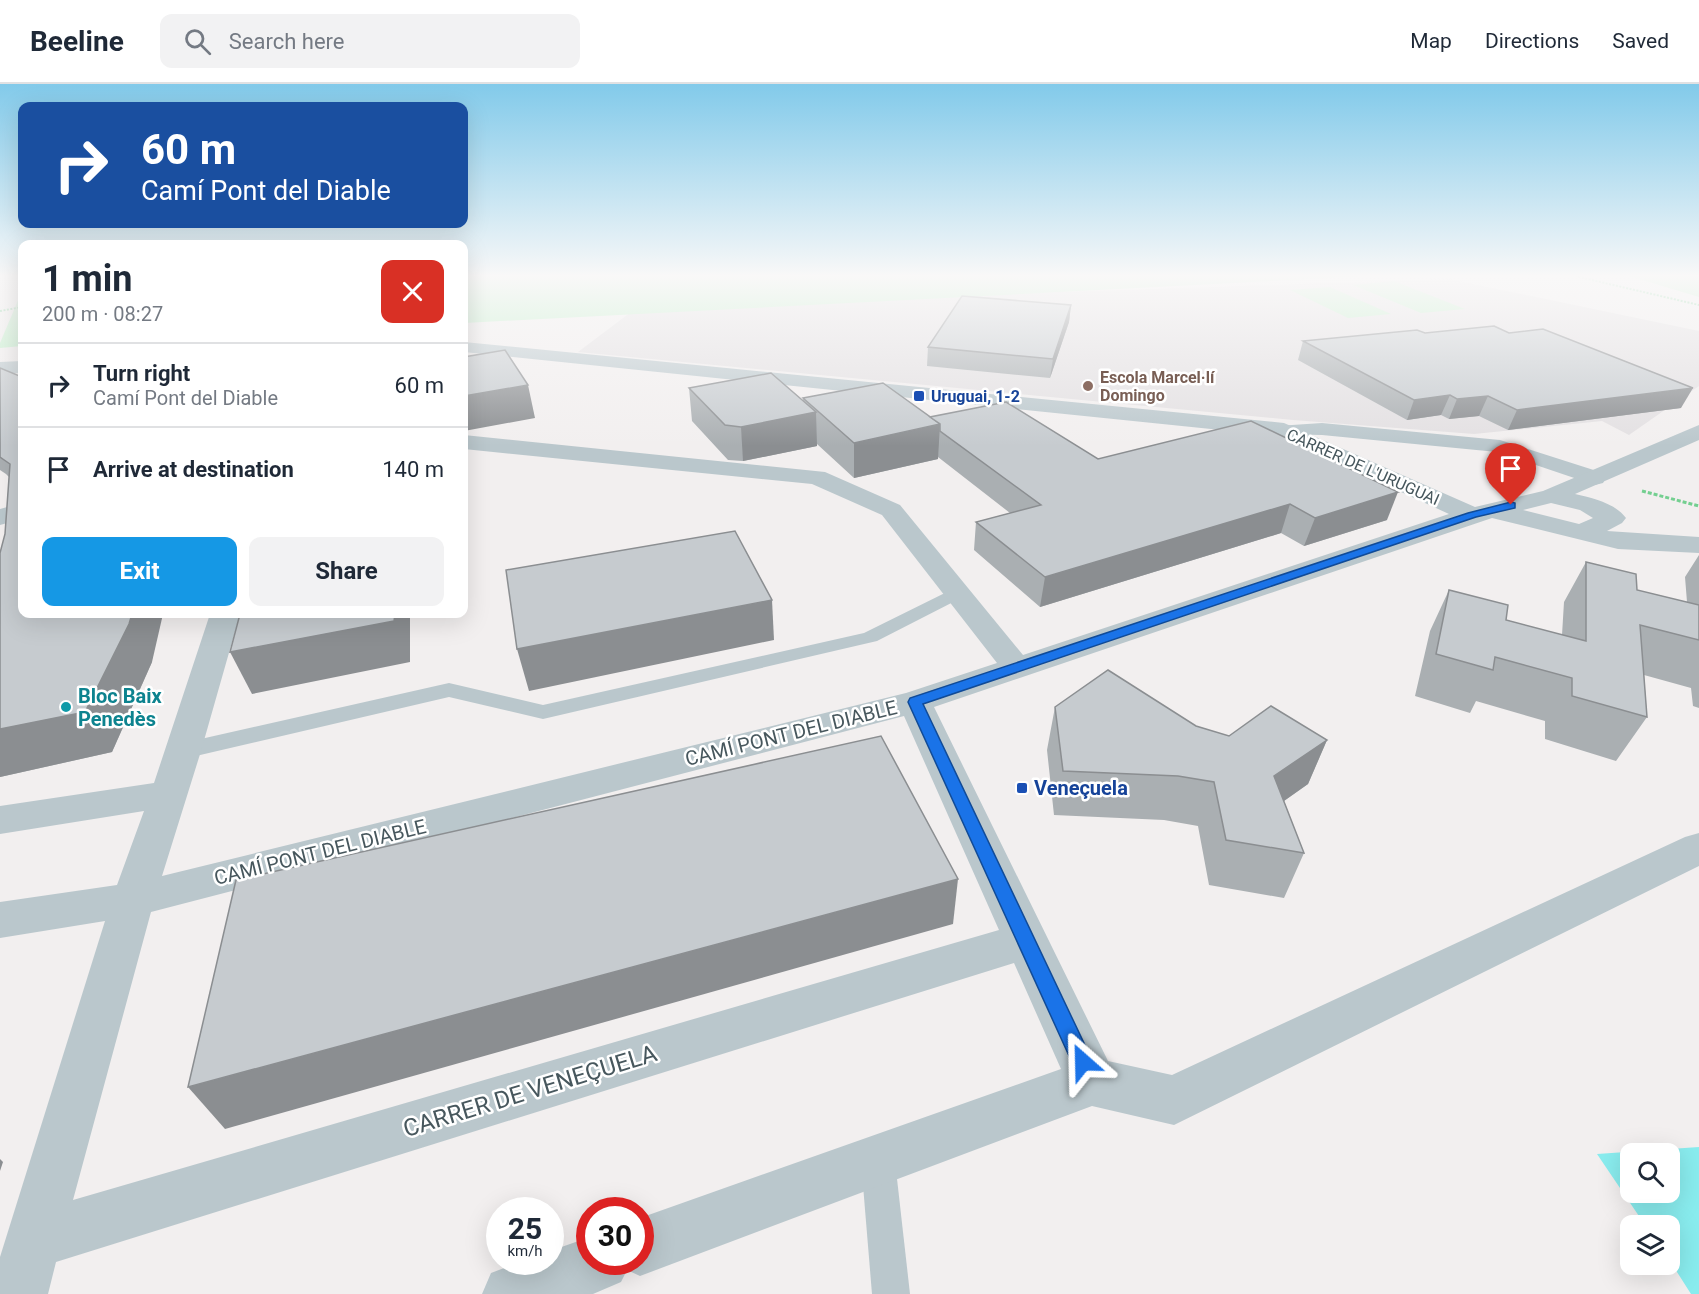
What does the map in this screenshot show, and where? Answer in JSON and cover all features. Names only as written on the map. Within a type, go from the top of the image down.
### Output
[{"type":"street","name":"CARRER DE L'URUGUAI","points":[[468,347],[1284,430],[1482,513],[1618,541],[1699,545]]},
{"type":"street","points":[[0,368],[18,368]]},
{"type":"street","points":[[1284,430],[1322,429],[1500,446],[1595,478]]},
{"type":"street","name":"CAMÍ PONT DEL DIABLE","points":[[0,920],[133,900],[915,702],[1482,513],[1551,496],[1699,432]]},
{"type":"street","points":[[468,442],[817,477],[891,510],[1017,668]]},
{"type":"street","points":[[1551,496],[1588,505],[1613,518],[1699,534]]},
{"type":"street","points":[[0,517],[18,512]]},
{"type":"street","points":[[1582,533],[1613,518]]},
{"type":"street","points":[[18,1294],[133,900],[183,751],[224,618]]},
{"type":"street","points":[[915,702],[1092,1082]]},
{"type":"street","points":[[0,820],[168,794]]},
{"type":"street","points":[[654,1242],[1092,1082],[1174,1100],[1699,848]]},
{"type":"street","name":"CARRER DE VENEÇUELA","points":[[33,1240],[1026,941]]},
{"type":"street","points":[[512,1294],[576,1271]]},
{"type":"lane","points":[[183,751],[449,690],[543,712],[870,637],[957,593]]},
{"type":"lane","points":[[878,1161],[891,1294]]},
{"type":"path","points":[[1595,478],[1699,506]]},
{"type":"shaded area","points":[[604,332],[1699,332],[1699,386],[1629,435],[1602,421],[1474,434],[1293,420],[578,352]]},
{"type":"green space","points":[[4,332],[18,332],[18,346],[0,348]]},
{"type":"water","points":[[1699,1147],[1699,1294],[1691,1294],[1679,1275],[1680,1215],[1638,1215],[1630,1203],[1680,1203],[1680,1148]]},
{"type":"water","points":[[1620,1152],[1620,1188],[1597,1154]]},
{"type":"building","points":[[938,332],[1062,332],[1053,359],[928,347]]},
{"type":"building","points":[[1391,332],[1552,332],[1693,388],[1517,410],[1488,396],[1457,399],[1450,395],[1414,400],[1303,341]]},
{"type":"building","points":[[505,350],[528,385],[468,395],[468,356]]},
{"type":"building","points":[[0,368],[18,375],[18,618],[131,618],[85,712],[0,729],[0,553],[5,534],[10,464],[0,457]]},
{"type":"building","points":[[771,373],[816,412],[741,427],[725,425],[689,388]]},
{"type":"building","points":[[883,383],[940,424],[854,443],[803,398]]},
{"type":"building","points":[[1006,402],[1098,459],[1251,421],[1398,492],[1315,518],[1290,504],[1045,577],[976,522],[1041,505],[940,431],[940,424],[930,417]]},
{"type":"building","points":[[735,531],[772,600],[517,649],[506,570]]},
{"type":"building","points":[[1586,562],[1636,574],[1637,590],[1699,605],[1699,640],[1640,625],[1647,717],[1572,696],[1572,678],[1495,657],[1493,670],[1436,654],[1449,590],[1508,605],[1506,620],[1586,641]]},
{"type":"building","points":[[239,618],[394,618],[394,621],[230,652]]},
{"type":"building","points":[[1108,670],[1196,726],[1229,736],[1271,706],[1327,740],[1274,776],[1304,853],[1226,840],[1214,782],[1178,776],[1063,771],[1055,707]]},
{"type":"building","points":[[881,736],[958,879],[188,1087],[236,880]]},
{"type":"place","name":"Escola Marcel·lí Domingo","points":[[1088,386]]},
{"type":"place","name":"Uruguai, 1-2","points":[[919,396]]},
{"type":"place","name":"Bloc Baix Penedès","points":[[66,707]]},
{"type":"place","name":"Veneçuela","points":[[1022,788]]},
{"type":"route","points":[[1083,1062],[915,702],[1472,515],[1511,505]]}]
